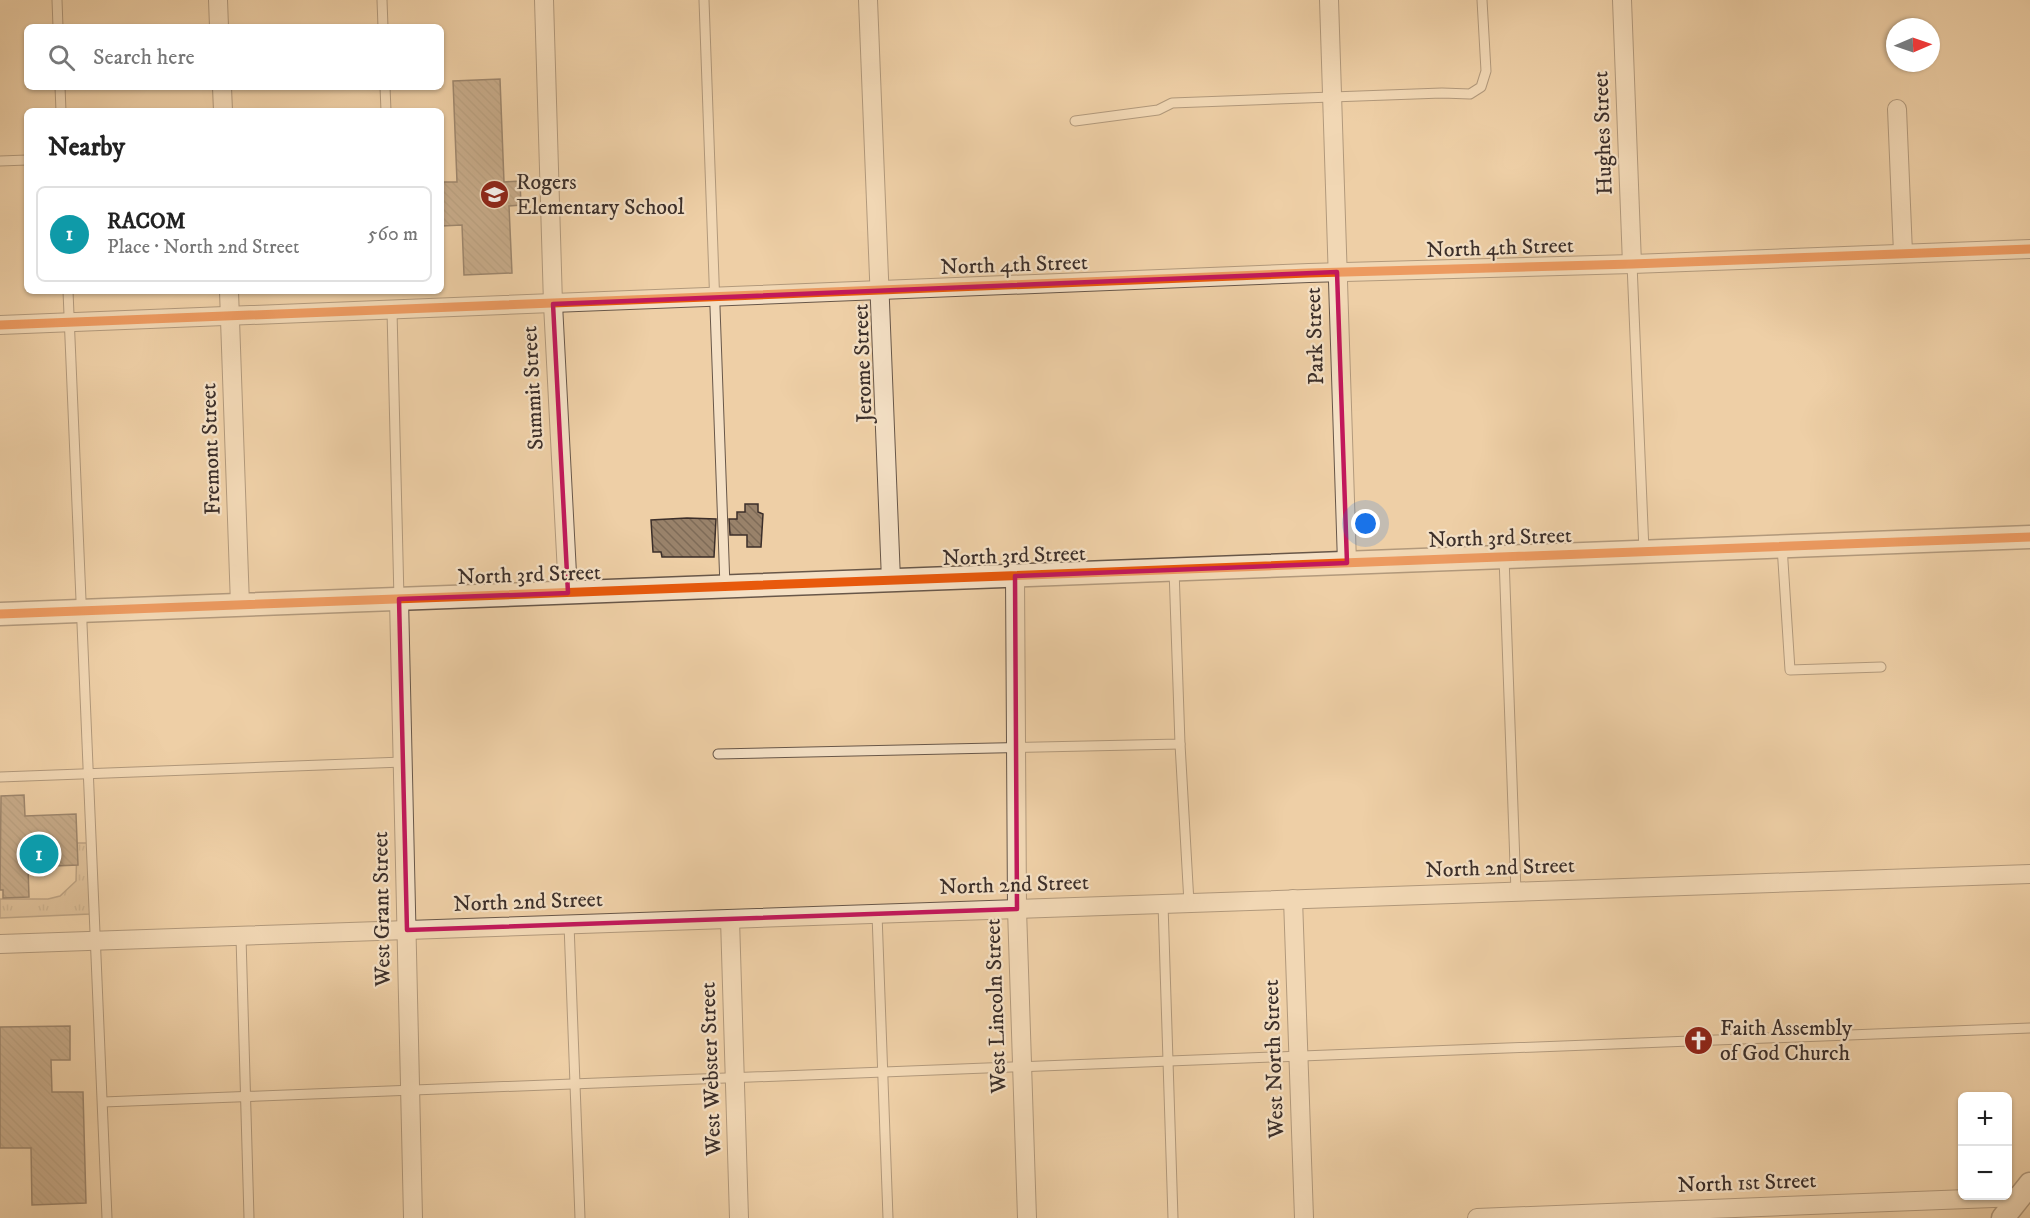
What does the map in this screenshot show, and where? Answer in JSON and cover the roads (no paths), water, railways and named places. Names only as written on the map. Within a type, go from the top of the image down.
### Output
[{"type":"street","points":[[218,0],[219,24]]},
{"type":"street","name":"Summit Street","points":[[544,0],[553,304],[568,593]]},
{"type":"street","name":"Jerome Street","points":[[868,0],[891,580]]},
{"type":"street","name":"Park Street","points":[[1329,0],[1347,563]]},
{"type":"street","name":"Hughes Street","points":[[1622,0],[1632,264]]},
{"type":"street","points":[[222,90],[223,108]]},
{"type":"street","points":[[1896,109],[1903,253]]},
{"type":"street","name":"North 4th Street","points":[[0,325],[714,298],[880,289],[2030,249]]},
{"type":"street","name":"Fremont Street","points":[[229,294],[240,605]]},
{"type":"street","name":"North 3rd Street","points":[[0,614],[2030,537]]},
{"type":"street","name":"West Lincoln Street","points":[[1014,576],[1017,909],[1027,1218]]},
{"type":"street","name":"West Grant Street","points":[[399,599],[413,1218]]},
{"type":"street","name":"North 2nd Street","points":[[0,944],[2030,874]]},
{"type":"street","name":"West North Street","points":[[1293,899],[1304,1218]]},
{"type":"street","name":"West Webster Street","points":[[730,919],[739,1218]]},
{"type":"street","points":[[2003,1218],[2025,1190]]},
{"type":"street","name":"North 1st Street","points":[[1477,1218],[2025,1190]]},
{"type":"lane","points":[[57,0],[58,24]]},
{"type":"lane","points":[[382,0],[383,24]]},
{"type":"lane","points":[[704,0],[725,587]]},
{"type":"lane","points":[[1075,121],[1158,110],[1172,103],[1442,93],[1470,94],[1481,87],[1486,71],[1482,0]]},
{"type":"lane","points":[[60,90],[61,108]]},
{"type":"lane","points":[[385,90],[386,108]]},
{"type":"lane","points":[[0,161],[24,160]]},
{"type":"lane","points":[[1632,264],[1644,551]]},
{"type":"lane","points":[[68,294],[107,1218]]},
{"type":"lane","points":[[392,311],[399,599]]},
{"type":"lane","points":[[1782,546],[1790,670],[1881,667]]},
{"type":"lane","points":[[1504,557],[1516,892]]},
{"type":"lane","points":[[1174,570],[1180,744],[1189,903]]},
{"type":"lane","points":[[718,754],[1180,744]]},
{"type":"lane","points":[[0,777],[403,762]]},
{"type":"lane","points":[[1163,904],[1173,1218]]},
{"type":"lane","points":[[878,914],[888,1218]]},
{"type":"lane","points":[[569,924],[580,1218]]},
{"type":"lane","points":[[241,937],[249,1218]]},
{"type":"lane","points":[[103,1102],[2030,1028]]},
{"type":"place","name":"Rogers Elementary School","points":[[495,195]]},
{"type":"place","name":"RACOM","points":[[39,854]]},
{"type":"place","name":"Faith Assembly of God Church","points":[[1699,1041]]}]
